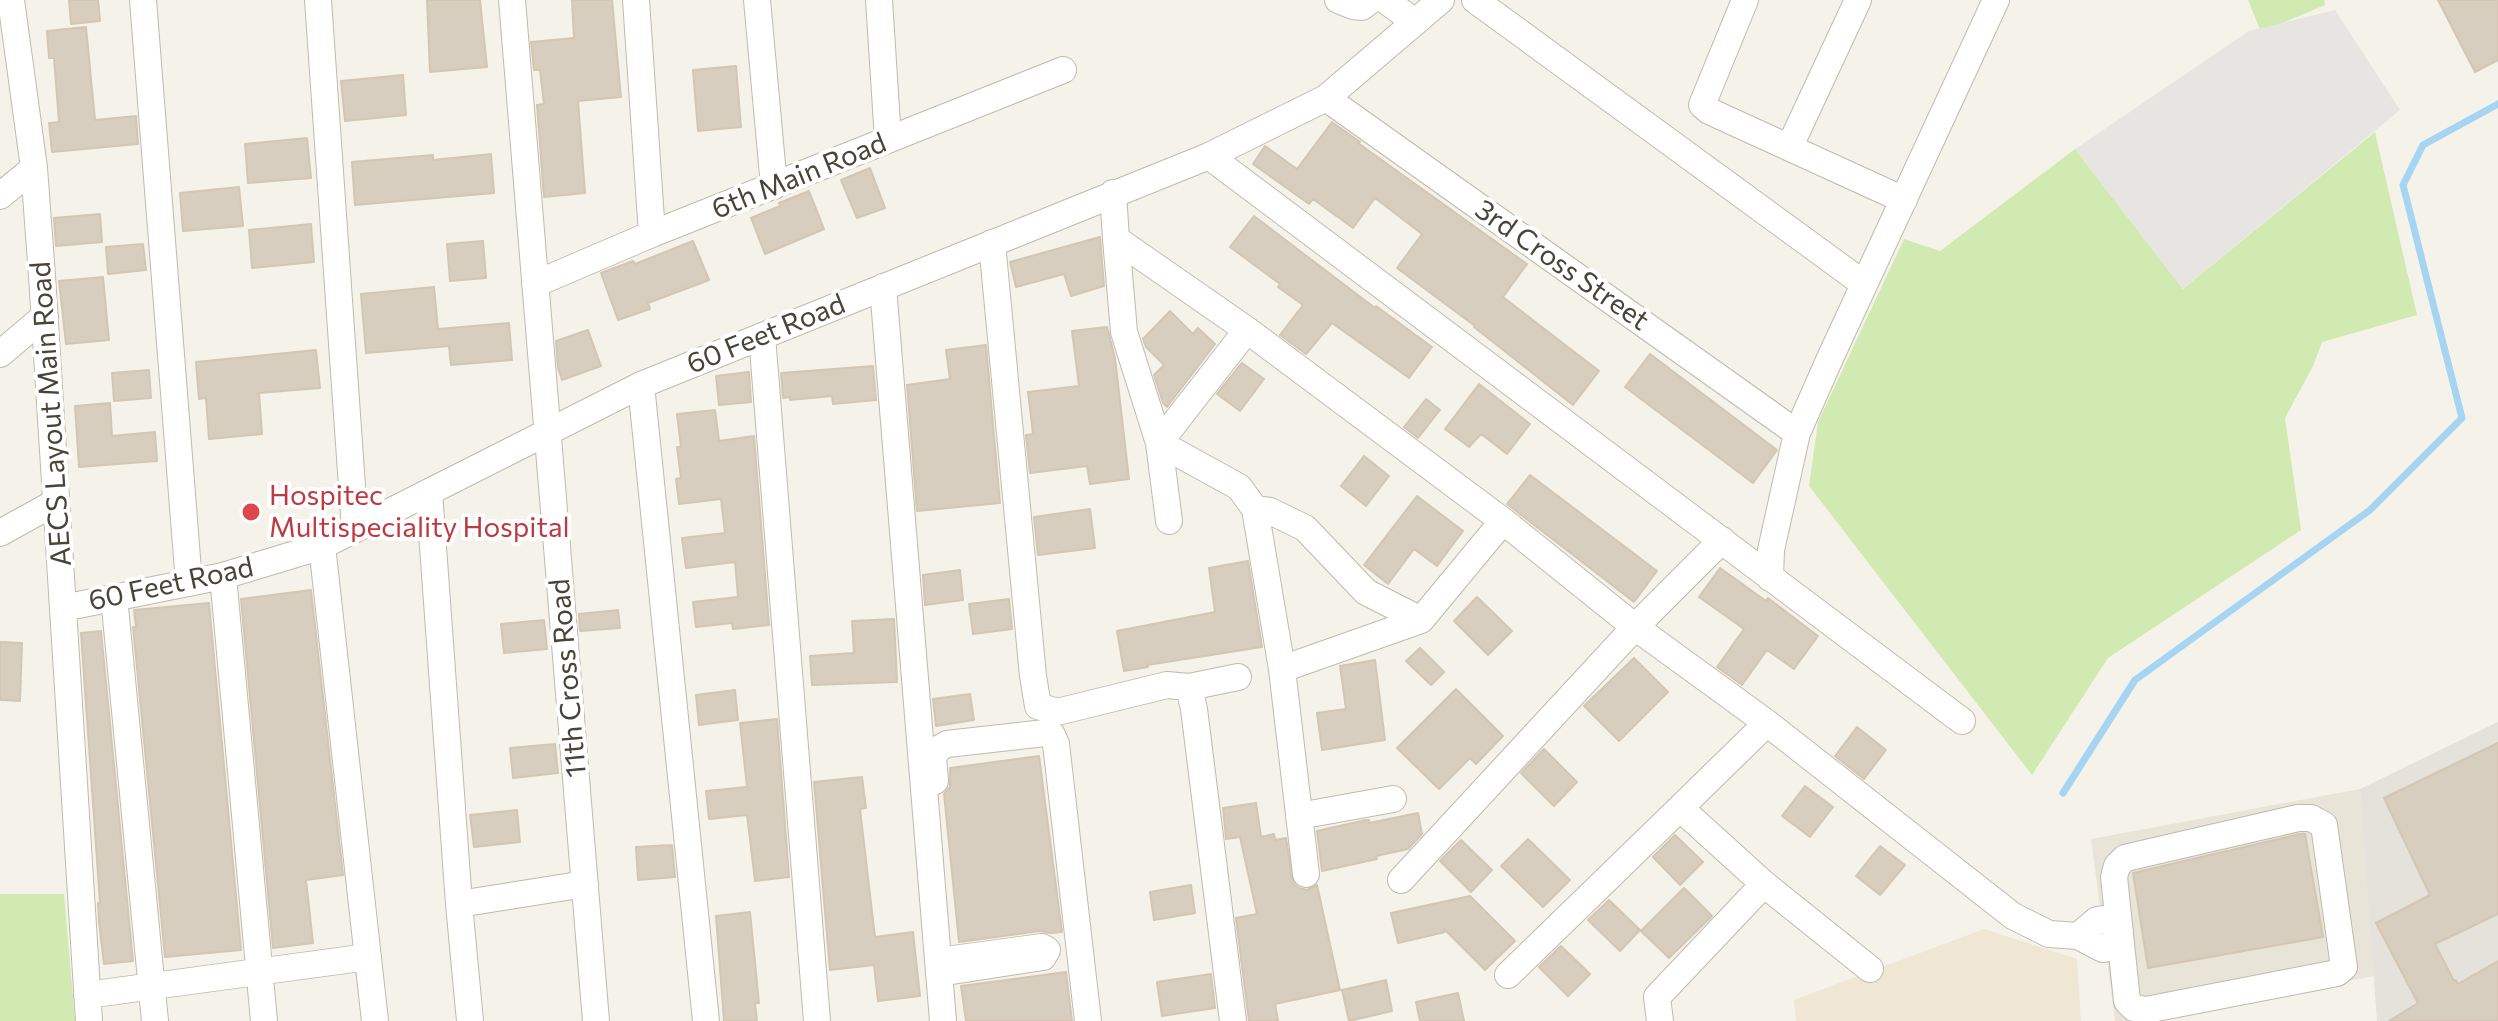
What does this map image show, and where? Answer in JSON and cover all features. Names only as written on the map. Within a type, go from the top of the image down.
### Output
[{"type":"street","points":[[143,0],[189,583]]},
{"type":"street","points":[[318,0],[355,529]]},
{"type":"street","name":"11th Cross Road","points":[[512,0],[596,1021]]},
{"type":"street","points":[[636,0],[652,234]]},
{"type":"street","points":[[757,0],[774,186]]},
{"type":"street","points":[[879,0],[888,140]]},
{"type":"street","points":[[1338,0],[1362,7],[1371,0]]},
{"type":"street","points":[[1385,0],[1415,22]]},
{"type":"street","name":"60 Feet Road","points":[[63,608],[223,576],[322,546],[641,385],[1209,156],[1326,98],[1441,0]]},
{"type":"street","points":[[1475,0],[1864,284]]},
{"type":"street","points":[[1745,0],[1702,105],[1709,111],[1904,200]]},
{"type":"street","points":[[1790,146],[1858,0]]},
{"type":"street","points":[[1770,578],[1771,550],[1797,433],[1996,0]]},
{"type":"street","name":"AECS Layout Main Road","points":[[9,19],[34,168],[88,1008]]},
{"type":"street","name":"6th Main Road","points":[[535,284],[1063,70]]},
{"type":"street","name":"3rd Cross Street","points":[[1326,98],[1797,433]]},
{"type":"street","points":[[1209,156],[1962,721]]},
{"type":"street","points":[[0,196],[34,168]]},
{"type":"street","points":[[1113,193],[1124,332],[1159,443],[1169,521]]},
{"type":"street","points":[[1116,239],[1247,330],[1503,521],[1635,627],[1767,723],[2013,916],[2049,934],[2078,936],[2097,920],[2106,919],[2120,932],[2127,1001],[2134,1008],[2146,1010],[2337,973],[2344,967],[2324,825],[2311,818],[2298,818],[2125,858],[2117,866],[2114,877],[2120,932]]},
{"type":"street","points":[[992,243],[1038,706],[1057,712],[1167,685],[1189,687],[1238,677]]},
{"type":"street","points":[[883,287],[949,964]]},
{"type":"street","points":[[0,354],[45,316]]},
{"type":"street","points":[[1159,443],[1247,330]]},
{"type":"street","points":[[762,336],[817,1021]]},
{"type":"street","points":[[641,385],[706,1021]]},
{"type":"street","points":[[1159,443],[1239,487],[1255,509],[1282,669],[1306,874]]},
{"type":"street","points":[[429,492],[470,1021]]},
{"type":"street","points":[[0,533],[56,502]]},
{"type":"street","points":[[1255,509],[1270,511],[1305,528],[1366,592],[1421,620]]},
{"type":"street","points":[[1282,669],[1421,620],[1503,521]]},
{"type":"street","points":[[1401,880],[1635,627],[1722,540]]},
{"type":"street","points":[[322,546],[375,1021]]},
{"type":"street","points":[[223,576],[264,1021]]},
{"type":"street","points":[[114,597],[155,1021]]},
{"type":"street","points":[[1189,687],[1233,1021]]},
{"type":"street","points":[[1508,975],[1767,723]]},
{"type":"street","points":[[943,1021],[949,964],[933,758],[938,749],[947,744],[1045,733],[1052,735],[1056,744],[1088,1021]]},
{"type":"street","points":[[1299,816],[1393,799]]},
{"type":"street","points":[[1680,808],[1764,884],[1870,969]]},
{"type":"street","points":[[459,904],[585,884]]},
{"type":"street","points":[[1660,1021],[1657,997],[1764,884]]},
{"type":"street","points":[[949,964],[1079,941]]},
{"type":"street","points":[[88,1008],[152,985],[368,957]]},
{"type":"shaded area","points":[[2335,10],[2400,110],[2183,289],[2075,149],[2249,31]]},
{"type":"shaded area","points":[[2498,722],[2498,1021],[2377,1021],[2360,789]]},
{"type":"shaded area","points":[[2360,789],[2374,976],[2115,1021],[2091,839]]},
{"type":"shaded area","points":[[1984,929],[2077,959],[2081,1021],[1796,1021],[1794,1000]]},
{"type":"green space","points":[[2248,0],[2324,0],[2325,5],[2261,32]]},
{"type":"green space","points":[[2375,132],[2417,315],[2322,342],[2313,366],[2285,418],[2301,530],[2108,658],[2032,775],[1809,486],[1818,422],[1904,239],[1940,251],[2075,149],[2183,289]]},
{"type":"green space","points":[[0,894],[64,894],[75,1021],[0,1021]]},
{"type":"building","points":[[69,0],[98,0],[100,21],[71,24]]},
{"type":"building","points":[[427,0],[480,0],[487,67],[430,72]]},
{"type":"building","points":[[572,0],[612,0],[621,97],[578,101],[585,193],[544,197],[537,105],[544,104],[540,70],[534,70],[531,42],[574,38]]},
{"type":"building","points":[[2438,0],[2498,0],[2498,60],[2475,72]]},
{"type":"building","points":[[86,27],[95,120],[136,116],[138,144],[52,152],[49,123],[59,122],[54,58],[49,58],[47,31]]},
{"type":"building","points":[[736,66],[741,127],[698,131],[693,70]]},
{"type":"building","points":[[403,75],[406,115],[345,121],[341,81]]},
{"type":"building","points":[[1332,122],[1527,264],[1503,297],[1599,371],[1573,405],[1397,268],[1422,234],[1375,198],[1353,228],[1313,199],[1309,204],[1253,164],[1265,146],[1297,169]]},
{"type":"building","points":[[307,138],[311,178],[248,183],[245,144]]},
{"type":"building","points":[[491,154],[494,193],[355,205],[352,162],[433,155],[433,160]]},
{"type":"building","points":[[870,168],[885,208],[857,218],[841,180]]},
{"type":"building","points":[[239,187],[243,226],[183,231],[180,193]]},
{"type":"building","points":[[809,191],[824,229],[765,254],[751,218]]},
{"type":"building","points":[[100,214],[102,242],[56,246],[54,218]]},
{"type":"building","points":[[1254,216],[1432,347],[1409,378],[1332,323],[1306,354],[1280,335],[1303,305],[1230,247]]},
{"type":"building","points":[[311,224],[314,262],[252,268],[249,230]]},
{"type":"building","points":[[1100,237],[1104,286],[1071,296],[1064,274],[1016,287],[1010,262]]},
{"type":"building","points":[[483,241],[486,278],[450,281],[447,244]]},
{"type":"building","points":[[693,241],[709,280],[648,303],[650,309],[618,320],[601,273],[633,261],[635,264]]},
{"type":"building","points":[[143,244],[146,270],[108,274],[106,247]]},
{"type":"building","points":[[103,277],[109,340],[66,344],[59,281]]},
{"type":"building","points":[[434,287],[438,329],[509,323],[512,360],[451,365],[449,346],[366,353],[361,294]]},
{"type":"building","points":[[1170,311],[1193,334],[1198,328],[1215,344],[1167,407],[1154,375],[1164,365],[1146,347],[1143,339]]},
{"type":"building","points":[[1107,327],[1115,358],[1129,479],[1090,484],[1087,466],[1030,473],[1026,435],[1033,434],[1028,392],[1079,386],[1072,331]]},
{"type":"building","points":[[588,330],[601,366],[562,380],[556,341]]},
{"type":"building","points":[[986,345],[1000,503],[917,511],[907,385],[950,379],[946,350]]},
{"type":"building","points":[[316,350],[320,388],[259,393],[262,434],[209,439],[206,398],[199,399],[196,362]]},
{"type":"building","points":[[1650,354],[1777,450],[1753,483],[1625,387]]},
{"type":"building","points":[[1242,363],[1264,379],[1240,411],[1217,394]]},
{"type":"building","points":[[873,366],[876,400],[833,404],[832,396],[783,398],[781,373]]},
{"type":"building","points":[[149,370],[151,398],[114,401],[112,373]]},
{"type":"building","points":[[749,372],[751,402],[719,405],[716,376]]},
{"type":"building","points":[[1479,384],[1530,424],[1507,454],[1481,434],[1469,447],[1445,429]]},
{"type":"building","points":[[1426,399],[1440,410],[1418,438],[1404,427]]},
{"type":"building","points":[[110,403],[112,436],[155,432],[157,461],[79,467],[75,406]]},
{"type":"building","points":[[715,410],[719,441],[754,436],[769,625],[733,629],[732,623],[696,627],[693,602],[738,597],[735,562],[686,568],[682,538],[725,533],[721,499],[679,504],[676,479],[681,478],[677,414]]},
{"type":"building","points":[[1364,456],[1389,476],[1366,506],[1341,486]]},
{"type":"building","points":[[1530,475],[1657,571],[1634,602],[1507,504]]},
{"type":"building","points":[[1417,496],[1463,531],[1437,566],[1414,549],[1388,584],[1364,565]]},
{"type":"building","points":[[1090,509],[1095,548],[1038,555],[1034,517]]},
{"type":"building","points":[[1248,561],[1262,647],[1124,671],[1117,631],[1215,612],[1209,568]]},
{"type":"building","points":[[1720,568],[1766,601],[1768,598],[1818,636],[1794,669],[1767,650],[1742,685],[1717,667],[1744,629],[1699,597]]},
{"type":"building","points":[[960,570],[963,600],[925,605],[923,575]]},
{"type":"building","points":[[311,590],[343,875],[306,880],[313,943],[273,948],[241,599]]},
{"type":"building","points":[[1477,597],[1512,631],[1488,655],[1454,621]]},
{"type":"building","points":[[1009,599],[1012,629],[973,634],[969,604]]},
{"type":"building","points":[[209,603],[241,950],[165,957],[133,627],[136,627],[134,610]]},
{"type":"building","points":[[618,610],[620,628],[580,631],[579,614]]},
{"type":"building","points":[[894,619],[897,682],[812,685],[810,656],[854,653],[852,621]]},
{"type":"building","points":[[544,620],[547,649],[504,653],[501,624]]},
{"type":"building","points":[[101,631],[133,961],[104,964],[81,633]]},
{"type":"building","points":[[0,642],[22,643],[20,701],[0,700]]},
{"type":"building","points":[[1420,648],[1444,672],[1431,685],[1406,661]]},
{"type":"building","points":[[1634,658],[1668,692],[1619,741],[1584,706]]},
{"type":"building","points":[[1375,660],[1385,740],[1322,750],[1317,713],[1346,709],[1340,666]]},
{"type":"building","points":[[1456,689],[1503,736],[1476,764],[1470,758],[1439,789],[1397,748]]},
{"type":"building","points":[[735,690],[738,720],[699,725],[696,695]]},
{"type":"building","points":[[970,694],[974,720],[936,726],[933,699]]},
{"type":"building","points":[[777,719],[789,877],[755,881],[747,815],[709,819],[706,791],[747,787],[740,723]]},
{"type":"building","points":[[1857,727],[1886,750],[1864,779],[1835,756]]},
{"type":"building","points":[[2498,743],[2498,914],[2435,944],[2458,984],[2498,961],[2498,1021],[2389,1021],[2418,1003],[2376,923],[2430,895],[2384,798]]},
{"type":"building","points":[[555,744],[558,773],[513,778],[510,748]]},
{"type":"building","points":[[1544,749],[1577,782],[1554,806],[1521,773]]},
{"type":"building","points":[[1039,756],[1062,932],[1040,931],[959,942],[944,794],[950,787],[950,768]]},
{"type":"building","points":[[862,777],[866,808],[860,809],[875,937],[913,932],[920,996],[878,1001],[874,965],[830,970],[814,782]]},
{"type":"building","points":[[1805,786],[1833,807],[1810,837],[1782,816]]},
{"type":"building","points":[[1256,803],[1261,837],[1274,834],[1275,840],[1286,838],[1293,883],[1307,890],[1317,885],[1340,990],[1275,1004],[1278,1021],[1249,1021],[1236,918],[1257,914],[1240,837],[1226,839],[1223,808]]},
{"type":"building","points":[[517,810],[520,842],[474,847],[470,815]]},
{"type":"building","points":[[1418,813],[1422,834],[1408,849],[1322,871],[1317,831]]},
{"type":"building","points":[[2305,834],[2323,937],[2148,968],[2133,873]]},
{"type":"building","points":[[1675,835],[1703,862],[1680,885],[1653,857]]},
{"type":"building","points":[[1528,839],[1570,880],[1543,907],[1501,866]]},
{"type":"building","points":[[1461,840],[1492,870],[1471,892],[1440,861]]},
{"type":"building","points":[[672,845],[675,877],[638,880],[636,847]]},
{"type":"building","points":[[1880,846],[1905,865],[1880,895],[1856,876]]},
{"type":"building","points":[[1191,885],[1195,913],[1154,920],[1150,892]]},
{"type":"building","points":[[1684,888],[1712,916],[1669,958],[1641,931]]},
{"type":"building","points":[[1470,896],[1515,941],[1485,970],[1444,929],[1445,932],[1398,943],[1391,913]]},
{"type":"building","points":[[1609,900],[1640,930],[1620,951],[1588,920]]},
{"type":"building","points":[[750,912],[759,1003],[755,1003],[757,1021],[724,1021],[716,916]]},
{"type":"building","points":[[1561,946],[1590,974],[1568,996],[1539,967]]},
{"type":"building","points":[[1066,972],[1072,1021],[966,1021],[961,986]]},
{"type":"building","points":[[1211,974],[1215,1008],[1162,1016],[1157,982]]},
{"type":"building","points":[[1386,980],[1392,1011],[1349,1021],[1342,990]]},
{"type":"building","points":[[1458,993],[1464,1021],[1420,1021],[1416,1002]]},
{"type":"waterway","points":[[2063,793],[2135,680],[2370,510],[2462,418],[2403,185],[2423,145],[2498,104]]},
{"type":"place","name":"Hospitec Multispeciality Hospital","points":[[251,512]]}]
